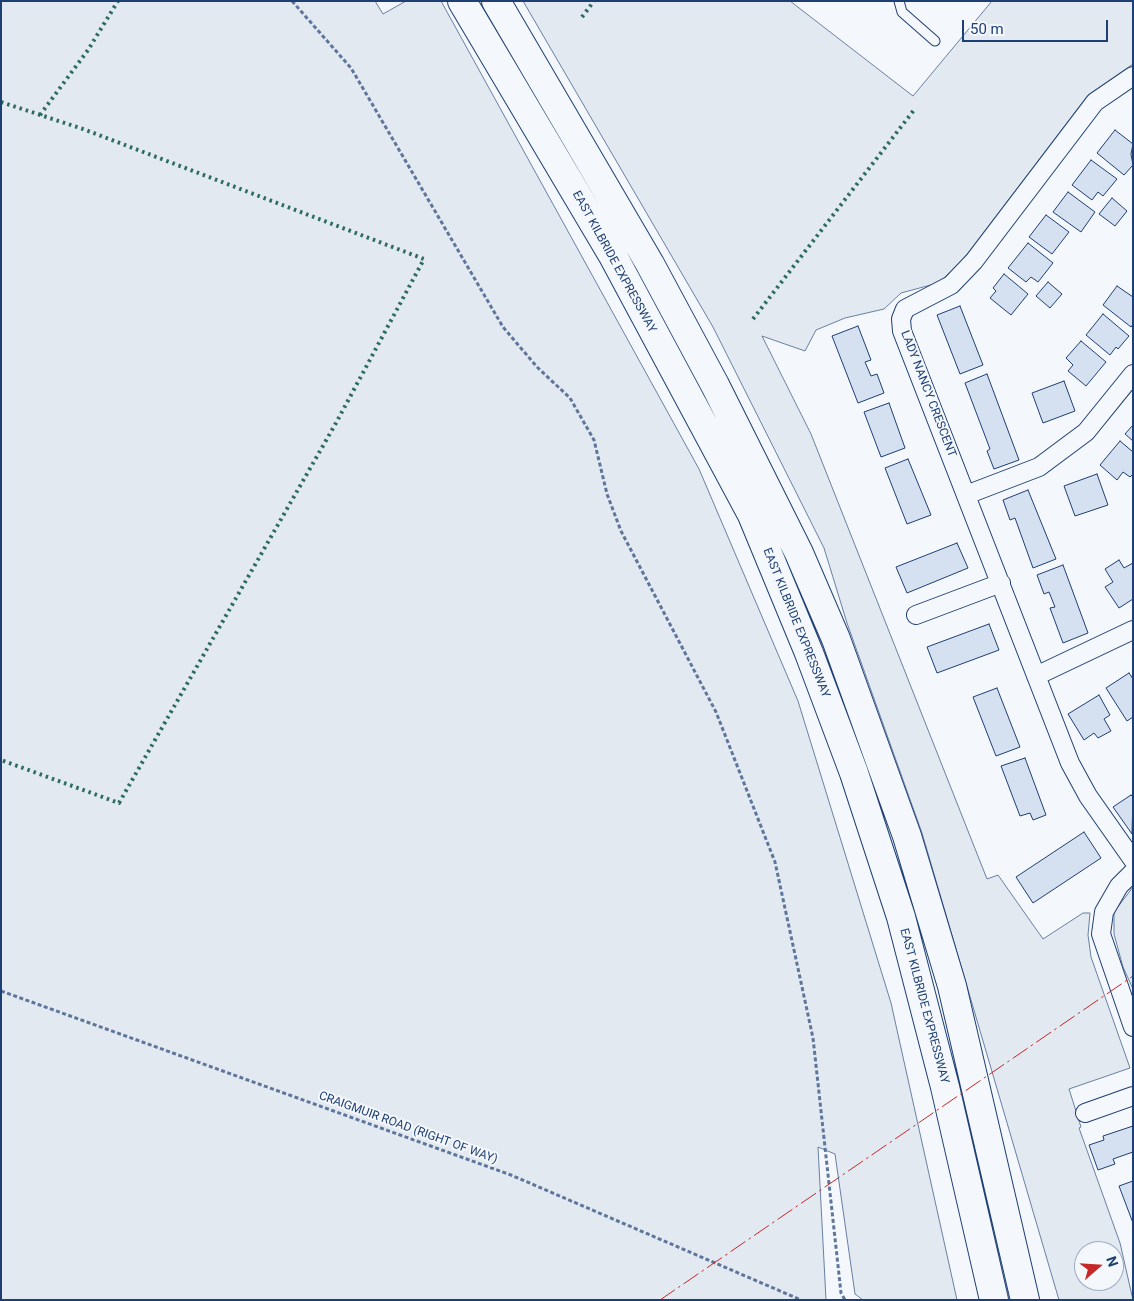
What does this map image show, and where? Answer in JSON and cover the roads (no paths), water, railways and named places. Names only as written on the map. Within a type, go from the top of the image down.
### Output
[{"type":"highway","name":"EAST KILBRIDE EXPRESSWAY","points":[[462,1],[612,254],[752,515],[813,662],[879,847],[923,996],[994,1300]]},
{"type":"highway","points":[[496,1],[650,264],[715,385],[799,553],[857,693],[908,836],[952,986],[1025,1300]]},
{"type":"highway","points":[[973,1074],[1016,1206],[1041,1300]]},
{"type":"highway","points":[[978,1233],[979,1300]]},
{"type":"street","name":"LADY NANCY CRESCENT","points":[[1133,76],[1095,102],[974,261],[951,285],[905,309],[901,320],[902,331],[1070,763],[1088,796],[1133,860]]},
{"type":"street","points":[[966,495],[1039,466],[1086,432],[1133,374]]},
{"type":"street","points":[[916,615],[1000,583]]},
{"type":"street","points":[[1036,676],[1133,630]]},
{"type":"street","points":[[1133,872],[1119,886],[1104,912],[1101,934],[1133,1027]]},
{"type":"street","points":[[1085,1113],[1133,1096]]},
{"type":"lane","points":[[900,1],[902,12],[935,41]]}]
